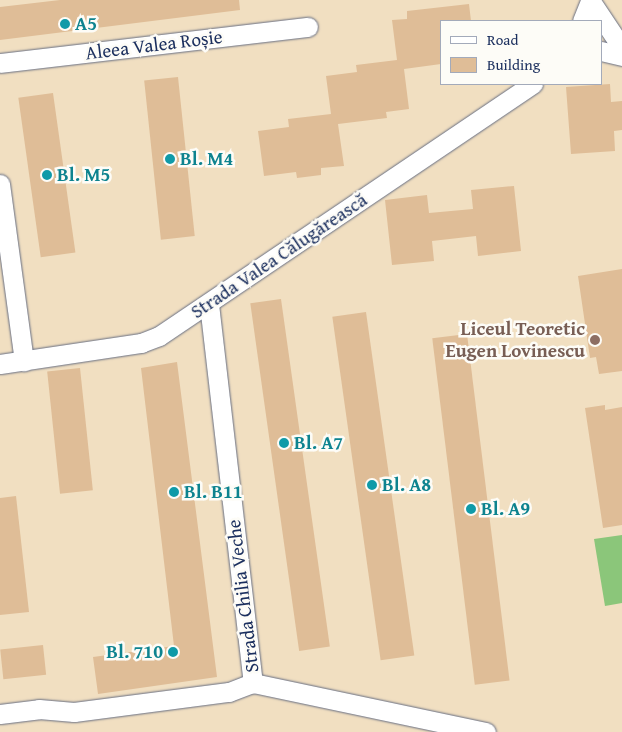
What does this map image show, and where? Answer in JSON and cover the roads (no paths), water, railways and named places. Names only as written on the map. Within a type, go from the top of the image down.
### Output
[{"type":"street","points":[[582,20],[590,0]]},
{"type":"street","points":[[590,0],[622,48]]},
{"type":"street","name":"Aleea Valea Roșie","points":[[0,63],[308,27]]},
{"type":"street","points":[[602,51],[622,56]]},
{"type":"street","name":"Strada Valea Călugărească","points":[[0,364],[141,343],[160,336],[532,85]]},
{"type":"street","points":[[0,184],[2,225],[24,361]]},
{"type":"street","name":"Strada Chilia Veche","points":[[209,304],[253,683],[486,732]]},
{"type":"street","points":[[0,714],[39,709],[74,712],[93,710],[229,692],[253,683]]},
{"type":"place","name":"A5","points":[[65,24]]},
{"type":"place","name":"Bl. M4","points":[[170,159]]},
{"type":"place","name":"Bl. M5","points":[[47,175]]},
{"type":"place","name":"Liceul Teoretic Eugen Lovinescu","points":[[595,340]]},
{"type":"place","name":"Bl. A7","points":[[284,443]]},
{"type":"place","name":"Bl. A8","points":[[372,485]]},
{"type":"place","name":"Bl. B11","points":[[174,492]]},
{"type":"place","name":"Bl. A9","points":[[471,509]]},
{"type":"place","name":"Bl. 710","points":[[173,652]]}]
